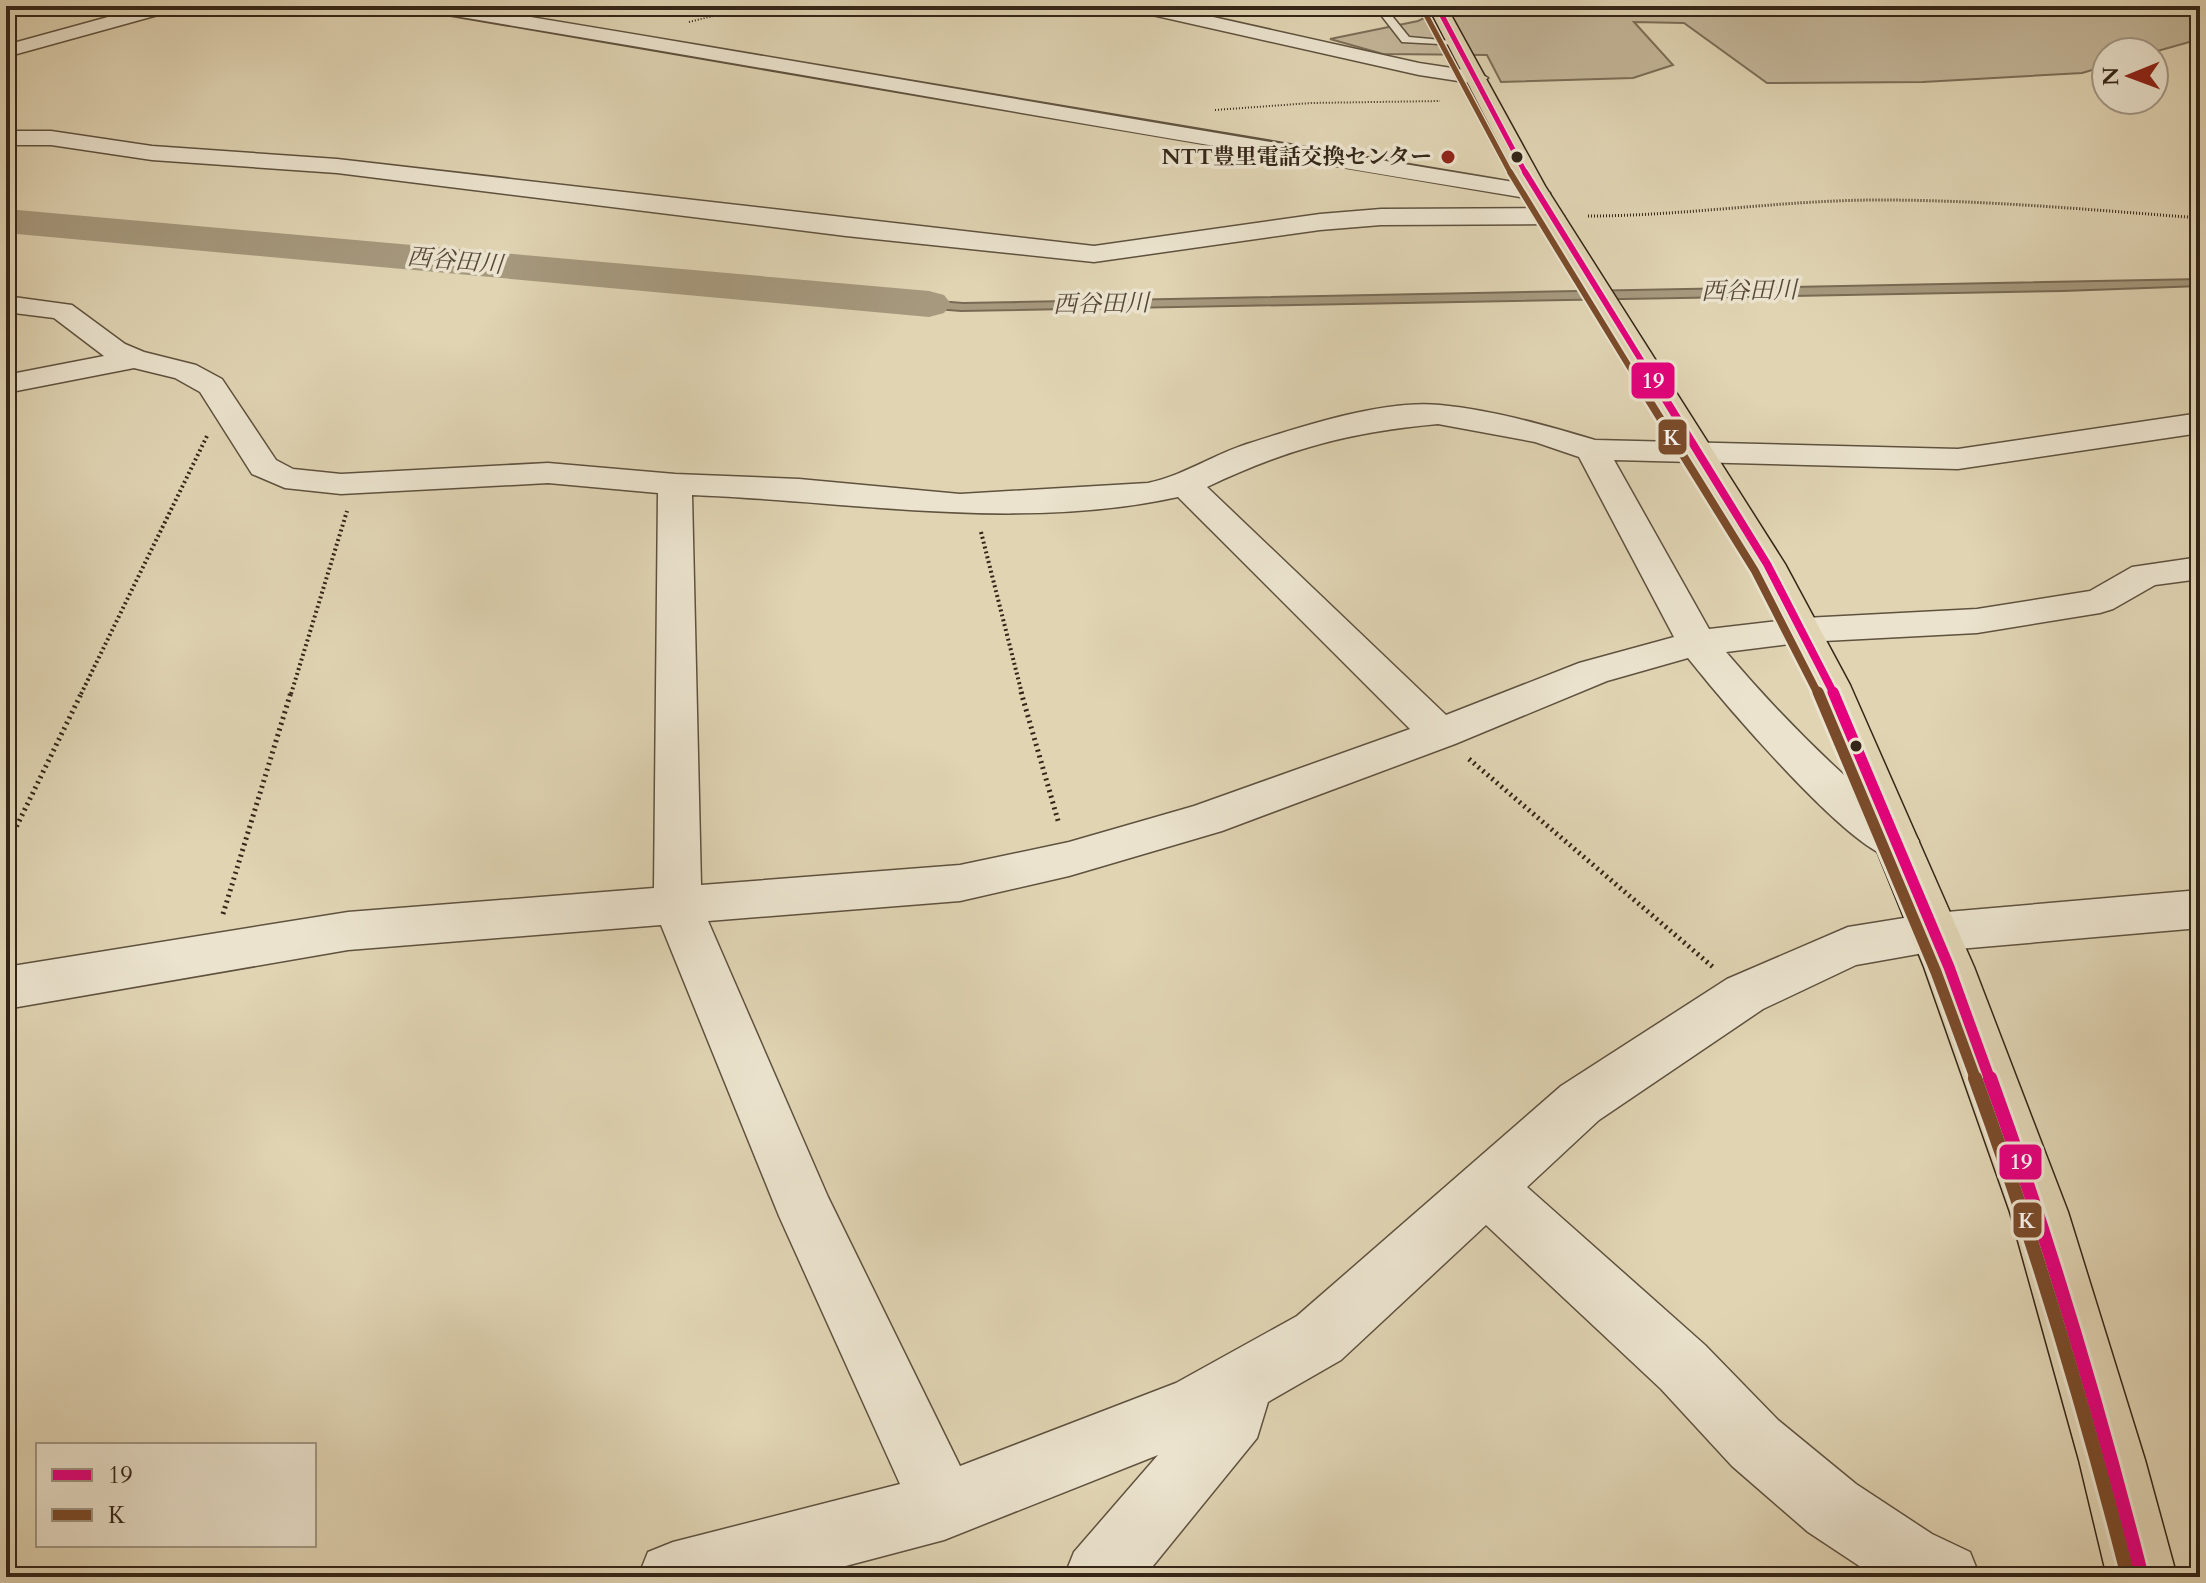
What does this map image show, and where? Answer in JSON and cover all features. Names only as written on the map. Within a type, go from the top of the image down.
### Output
[{"type":"main road","points":[[1437,6],[1551,216],[1699,452],[1805,630],[1935,932],[2039,1212],[2112,1460],[2142,1577]]},
{"type":"street","points":[[6,51],[169,6]]},
{"type":"street","points":[[430,6],[951,92],[1182,136],[1538,193]]},
{"type":"street","points":[[1139,6],[1419,69],[1478,78]]},
{"type":"street","points":[[6,138],[51,138],[152,153],[337,166],[861,230],[1094,254],[1320,222],[1381,217],[1551,216]]},
{"type":"street","points":[[6,304],[62,311],[115,350],[134,359],[185,371],[211,386],[264,467],[285,478],[355,483],[548,473],[975,504],[1148,493],[1185,485],[1257,451],[1318,433],[1371,420],[1438,414],[1542,434],[1592,450],[1958,459],[2200,423]]},
{"type":"street","points":[[6,384],[134,359]]},
{"type":"street","points":[[1592,450],[1697,643],[1760,719],[1841,798],[1896,841]]},
{"type":"street","points":[[675,484],[678,908],[808,1216],[944,1506]]},
{"type":"street","points":[[1185,485],[1440,734]]},
{"type":"street","points":[[6,988],[348,931],[678,908],[960,883],[1069,859],[1206,819],[1440,734],[1593,672],[1697,643],[1805,630],[1992,618],[2100,601],[2145,575],[2200,568]]},
{"type":"street","points":[[673,1577],[944,1506],[1195,1408],[1319,1338],[1580,1103],[1745,994],[1848,947],[1935,932],[2200,909]]},
{"type":"street","points":[[1486,1188],[1683,1367],[1755,1443],[1832,1508],[1908,1558],[1945,1577]]},
{"type":"street","points":[[1099,1577],[1234,1415],[1238,1384]]},
{"type":"lane","points":[[1379,6],[1406,40],[1458,42]]},
{"type":"path","points":[[1207,111],[1372,101],[1490,101]]},
{"type":"path","points":[[1551,216],[1657,216],[1887,200],[2032,205],[2200,218]]},
{"type":"path","points":[[6,848],[203,441],[218,424],[233,417]]},
{"type":"path","points":[[210,954],[355,483]]},
{"type":"path","points":[[975,504],[1031,732],[1069,859]]},
{"type":"path","points":[[1440,734],[1745,994]]},
{"type":"shaded area","points":[[1450,6],[2200,6],[2200,39],[2170,47],[2170,36],[2090,36],[2090,71],[2082,73],[1923,82],[1767,83],[1684,23],[1634,22],[1673,65],[1633,78],[1501,82],[1487,55],[1383,54],[1330,39],[1418,21]]},
{"type":"water","points":[[2200,279],[2200,286],[2063,291],[961,311],[832,301],[839,293],[963,303]]},
{"type":"waterway","name":"西谷田川","points":[[6,221],[929,304]]},
{"type":"transit line","name":"19","points":[[1437,6],[1533,186],[1767,564],[1830,685],[1949,967],[2039,1212],[2112,1460],[2142,1577]]},
{"type":"transit line","name":"K","points":[[1425,13],[1521,193],[1755,571],[1817,691],[1936,972],[2026,1216],[2099,1464],[2128,1577]]},
{"type":"place","name":"NTT豊里電話交換センター","points":[[1448,157]]}]
